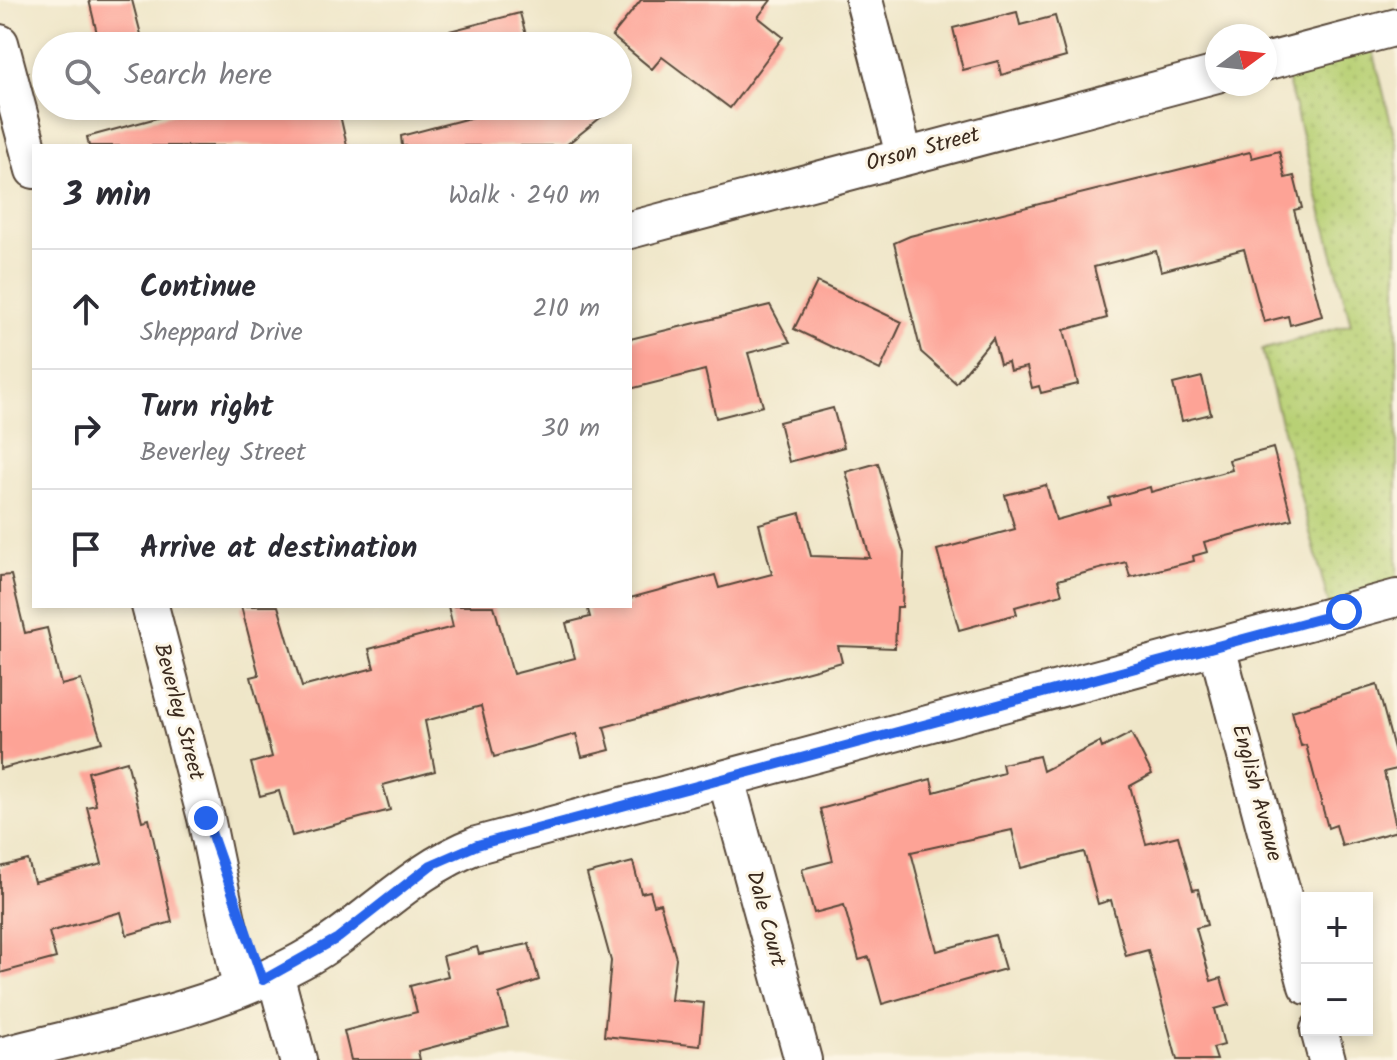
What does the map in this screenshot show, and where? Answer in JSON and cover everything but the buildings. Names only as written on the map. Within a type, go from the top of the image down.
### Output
[{"type":"street","points":[[864,0],[904,155]]},
{"type":"street","points":[[1277,59],[1397,27]]},
{"type":"street","points":[[0,43],[32,163]]},
{"type":"street","name":"Orson Street","points":[[632,229],[1205,77]]},
{"type":"street","points":[[0,1056],[201,1003],[260,981],[338,938],[409,880],[457,852],[1397,598]]},
{"type":"street","name":"Beverley Street","points":[[151,608],[206,818],[260,981],[298,1060]]},
{"type":"street","name":"English Avenue","points":[[1217,647],[1301,964]]},
{"type":"street","name":"Dale Court","points":[[726,779],[803,1060]]},
{"type":"street","points":[[1321,1036],[1327,1060]]},
{"type":"green space","points":[[1369,34],[1397,147],[1397,598],[1332,616],[1262,350],[1351,324],[1282,58]]},
{"type":"route","points":[[206,818],[263,980],[338,938],[431,865],[477,845],[1344,612]]}]
